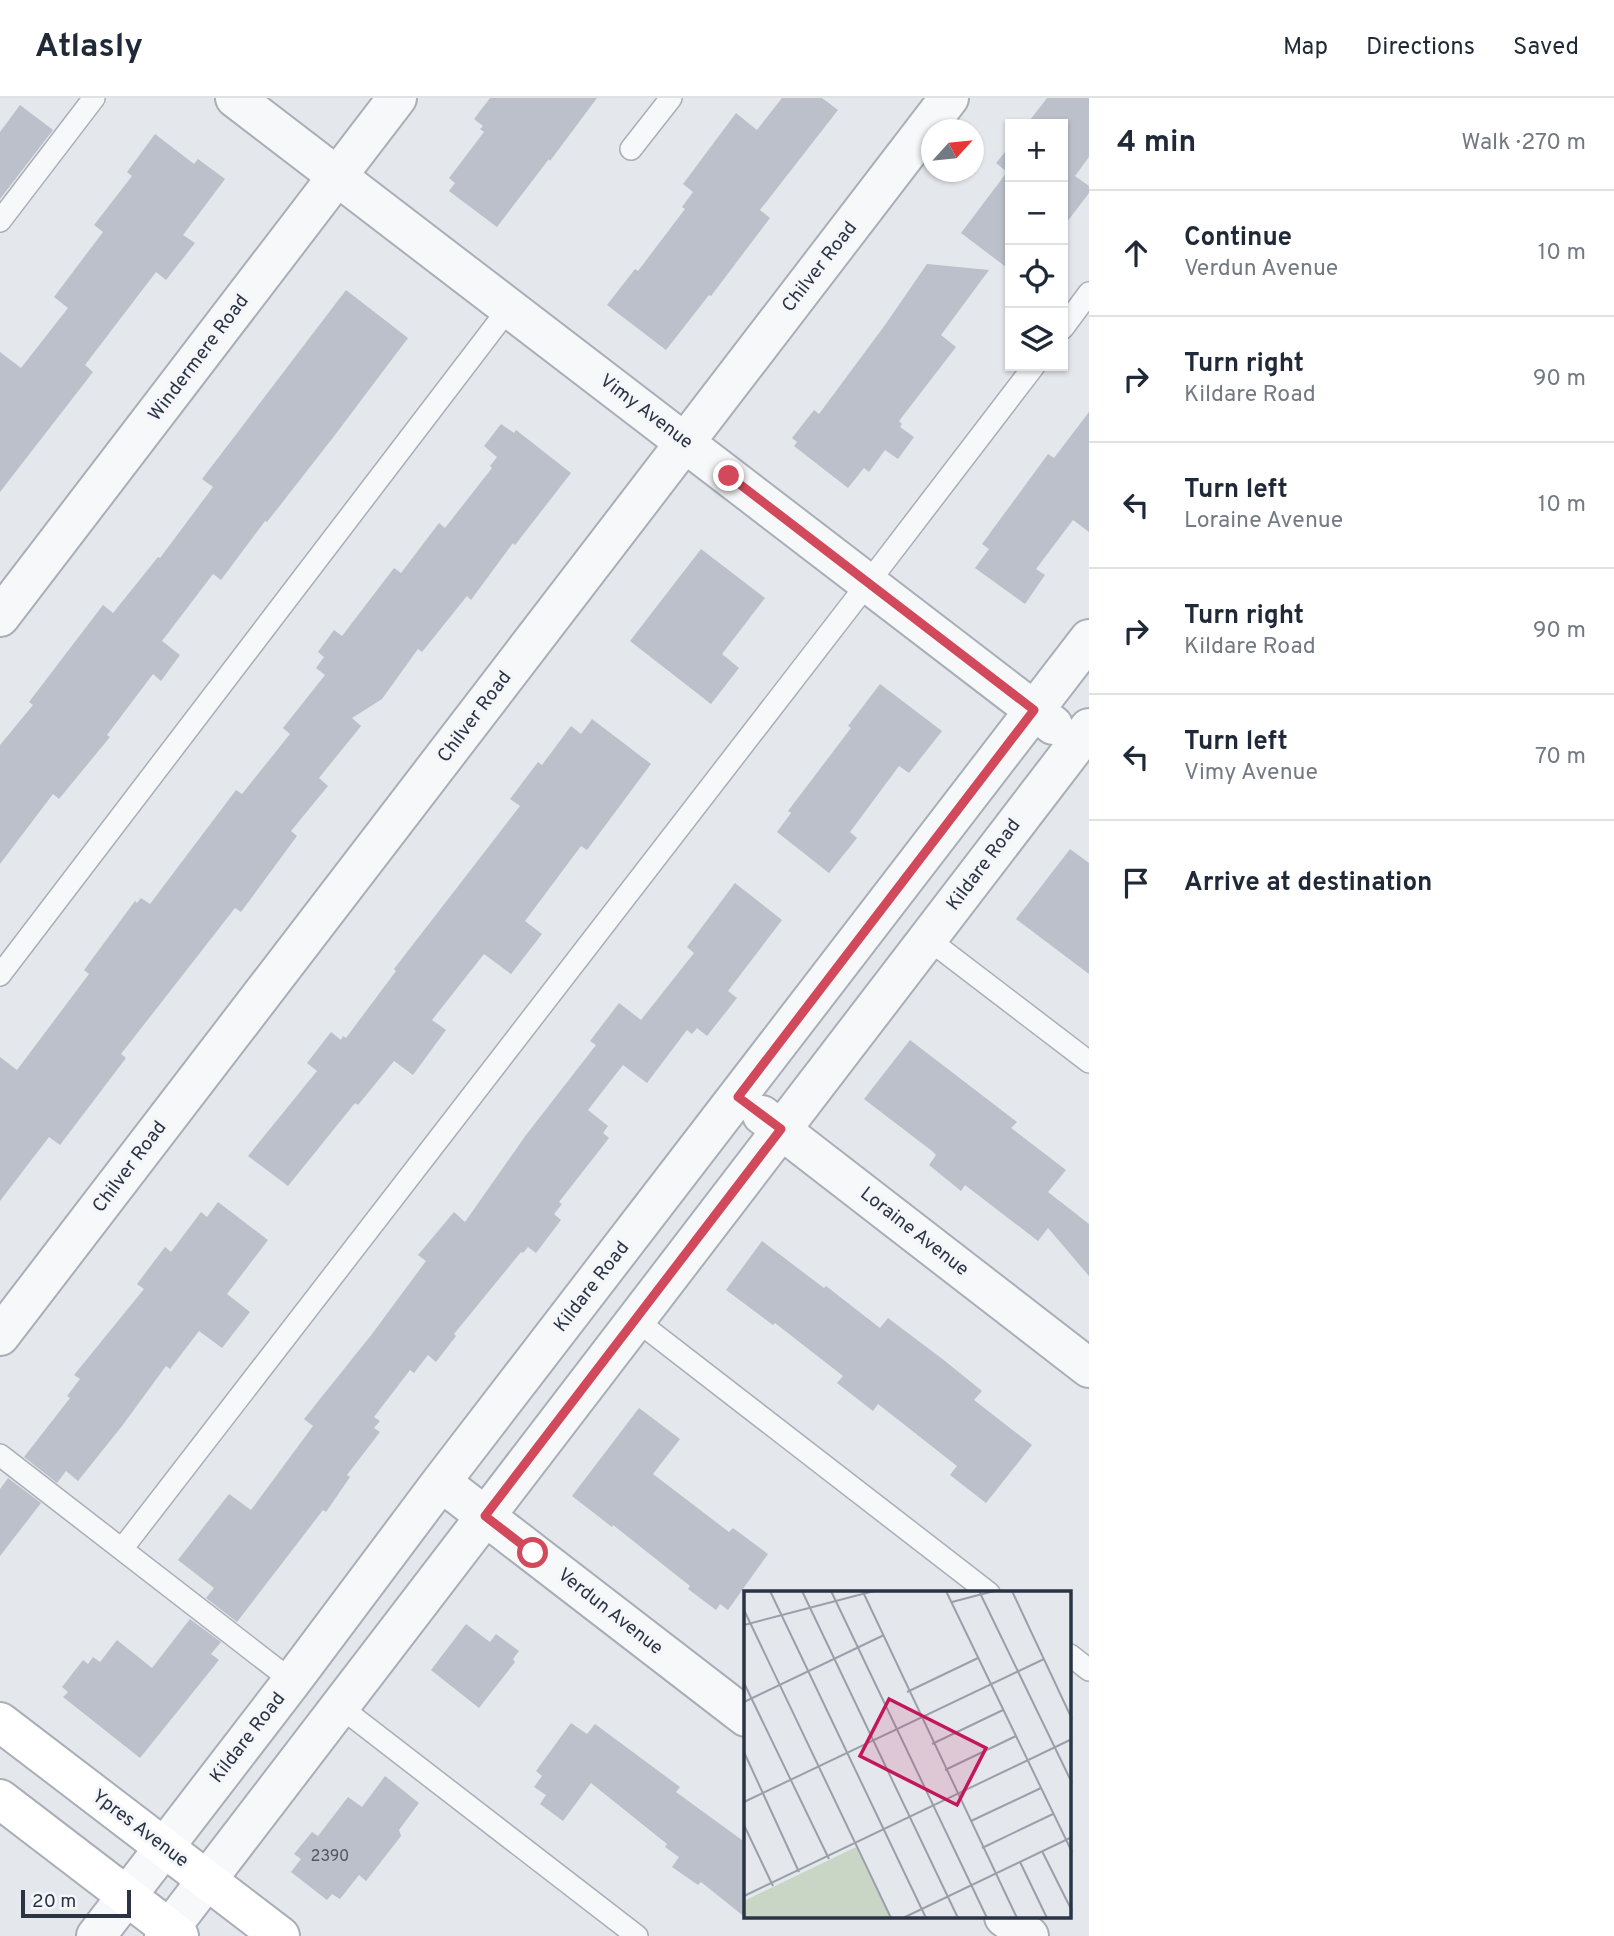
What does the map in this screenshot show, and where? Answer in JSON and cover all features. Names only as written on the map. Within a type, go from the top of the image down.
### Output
[{"type":"main road","name":"Ypres Avenue","points":[[0,1722],[280,1936]]},
{"type":"main road","points":[[0,1799],[171,1933]]},
{"type":"street","name":"Vimy Avenue","points":[[236,98],[1034,710],[1085,741]]},
{"type":"street","name":"Windermere Road","points":[[0,617],[397,98]]},
{"type":"street","name":"Chilver Road","points":[[0,1336],[949,98]]},
{"type":"street","name":"Kildare Road","points":[[96,1936],[1089,639]]},
{"type":"street","name":"Kildare Road","points":[[171,1933],[207,1880],[339,1706],[781,1129],[1085,741]]},
{"type":"street","name":"Loraine Avenue","points":[[738,1097],[1089,1368]]},
{"type":"street","name":"Verdun Avenue","points":[[441,1482],[744,1715]]},
{"type":"street","points":[[1005,1918],[1029,1936]]},
{"type":"lane","points":[[0,220],[94,98]]},
{"type":"lane","points":[[631,149],[671,98]]},
{"type":"lane","points":[[1068,321],[1089,293]]},
{"type":"lane","points":[[0,975],[509,308]]},
{"type":"lane","points":[[122,1549],[1030,371]]},
{"type":"lane","points":[[928,939],[1089,1062]]},
{"type":"lane","points":[[636,1320],[986,1591]]},
{"type":"lane","points":[[0,1455],[292,1681]]},
{"type":"lane","points":[[1072,1657],[1089,1670]]},
{"type":"lane","points":[[339,1706],[637,1936]]},
{"type":"building","points":[[490,98],[597,98],[497,227],[449,191],[455,183],[449,178],[484,132],[480,129],[483,126],[474,119]]},
{"type":"building","points":[[782,98],[822,98],[838,110],[760,210],[770,218],[666,350],[607,305],[635,269],[638,271],[685,209],[682,207],[693,192],[683,184],[736,113],[757,130]]},
{"type":"building","points":[[1047,98],[1089,98],[1089,157],[1075,176],[1089,186],[1089,193],[1068,221],[1068,119],[1031,119]]},
{"type":"building","points":[[20,105],[53,130],[0,199],[0,132]]},
{"type":"building","points":[[155,134],[194,164],[198,159],[225,179],[183,235],[195,243],[166,280],[156,272],[85,365],[93,372],[0,492],[0,352],[21,368],[68,308],[54,297],[103,232],[94,225],[132,176],[127,172]]},
{"type":"building","points":[[1005,152],[1005,170],[996,163]]},
{"type":"building","points":[[1005,175],[1005,266],[961,233]]},
{"type":"building","points":[[927,264],[989,270],[941,335],[956,347],[899,421],[902,424],[900,427],[914,437],[898,459],[885,450],[869,472],[864,468],[848,488],[794,446],[797,442],[792,438],[814,410],[819,414]]},
{"type":"building","points":[[346,290],[408,338],[221,580],[213,574],[162,641],[180,655],[161,681],[153,674],[107,735],[110,737],[59,799],[53,794],[0,864],[0,745],[33,705],[29,702],[103,605],[113,613],[158,557],[160,558],[213,487],[202,479]]},
{"type":"building","points":[[1089,412],[1089,532],[1073,520],[1036,569],[1045,575],[1025,604],[975,568],[989,549],[982,544],[1048,454],[1054,458]]},
{"type":"building","points":[[501,424],[514,433],[516,430],[571,473],[515,545],[513,543],[471,600],[467,596],[422,652],[418,649],[382,699],[352,718],[361,726],[319,778],[328,786],[291,831],[297,836],[241,912],[235,908],[121,1054],[126,1058],[60,1145],[49,1137],[0,1201],[0,1057],[17,1070],[89,974],[84,970],[135,901],[137,903],[141,898],[150,904],[236,790],[242,794],[290,734],[283,728],[325,675],[316,668],[324,657],[318,652],[334,630],[342,636],[394,568],[401,573],[439,523],[445,528],[492,468],[490,466],[497,457],[484,446]]},
{"type":"building","points":[[701,549],[765,598],[722,654],[739,668],[711,704],[630,641]]},
{"type":"building","points":[[880,684],[942,731],[909,773],[899,766],[850,832],[857,838],[829,873],[777,832],[791,813],[788,811],[851,728],[848,726]]},
{"type":"building","points":[[592,719],[651,764],[587,850],[581,846],[525,921],[542,934],[511,974],[484,954],[432,1020],[446,1030],[413,1075],[394,1061],[358,1105],[355,1103],[288,1186],[248,1156],[317,1071],[307,1063],[331,1032],[341,1040],[343,1036],[346,1038],[396,971],[394,969],[520,806],[510,799],[538,762],[542,765],[571,726],[581,734]]},
{"type":"building","points":[[1070,849],[1089,863],[1089,974],[1016,919]]},
{"type":"building","points":[[735,883],[782,920],[728,991],[737,998],[707,1036],[697,1028],[692,1034],[687,1030],[647,1083],[623,1065],[588,1110],[608,1126],[603,1133],[609,1138],[559,1202],[562,1204],[554,1214],[561,1220],[536,1253],[528,1247],[521,1252],[454,1334],[456,1336],[436,1362],[428,1355],[414,1373],[410,1370],[374,1417],[380,1421],[374,1428],[380,1432],[347,1475],[350,1477],[326,1512],[323,1510],[237,1622],[206,1598],[214,1588],[178,1560],[229,1494],[251,1510],[313,1426],[304,1419],[426,1261],[418,1255],[454,1212],[465,1222],[526,1135],[596,1045],[590,1041],[619,1003],[641,1020],[694,953],[687,947]]},
{"type":"building","points":[[910,1040],[1017,1122],[1011,1128],[1066,1170],[1048,1192],[1089,1224],[1089,1276],[1048,1228],[1038,1241],[965,1185],[961,1191],[929,1165],[936,1155],[932,1151],[864,1099]]},
{"type":"building","points":[[218,1202],[268,1240],[227,1294],[250,1312],[222,1348],[199,1331],[170,1369],[166,1366],[78,1481],[66,1471],[57,1483],[24,1457],[70,1398],[67,1396],[80,1379],[74,1375],[144,1289],[137,1284],[165,1247],[171,1252],[201,1212],[207,1217]]},
{"type":"building","points":[[762,1241],[880,1328],[888,1318],[945,1361],[982,1391],[974,1400],[1032,1445],[986,1503],[950,1475],[957,1466],[878,1404],[873,1411],[837,1383],[843,1376],[775,1323],[773,1325],[726,1290]]},
{"type":"building","points":[[639,1408],[680,1439],[653,1474],[729,1532],[733,1528],[768,1554],[728,1610],[720,1604],[716,1610],[613,1525],[612,1527],[572,1496]]},
{"type":"building","points":[[8,1478],[41,1503],[0,1556],[0,1489]]},
{"type":"building","points":[[190,1619],[221,1642],[211,1654],[219,1660],[140,1758],[63,1697],[68,1692],[62,1687],[83,1660],[88,1664],[93,1657],[100,1662],[117,1640],[152,1668]]},
{"type":"building","points":[[466,1624],[490,1642],[496,1634],[519,1651],[513,1659],[515,1662],[479,1708],[431,1670]]},
{"type":"building","points":[[571,1723],[587,1734],[595,1724],[680,1787],[676,1792],[744,1842],[744,1916],[701,1882],[698,1885],[672,1867],[679,1857],[665,1847],[667,1844],[591,1783],[563,1821],[540,1804],[546,1795],[534,1787],[542,1776],[536,1771]]},
{"type":"building","points":[[385,1776],[419,1803],[399,1830],[401,1836],[366,1881],[359,1875],[340,1899],[332,1894],[327,1900],[291,1872],[301,1859],[294,1854],[312,1832],[318,1836],[348,1797],[362,1807]]},
{"type":"route","points":[[533,1553],[485,1516],[781,1129],[738,1097],[1034,710],[729,476]]}]
